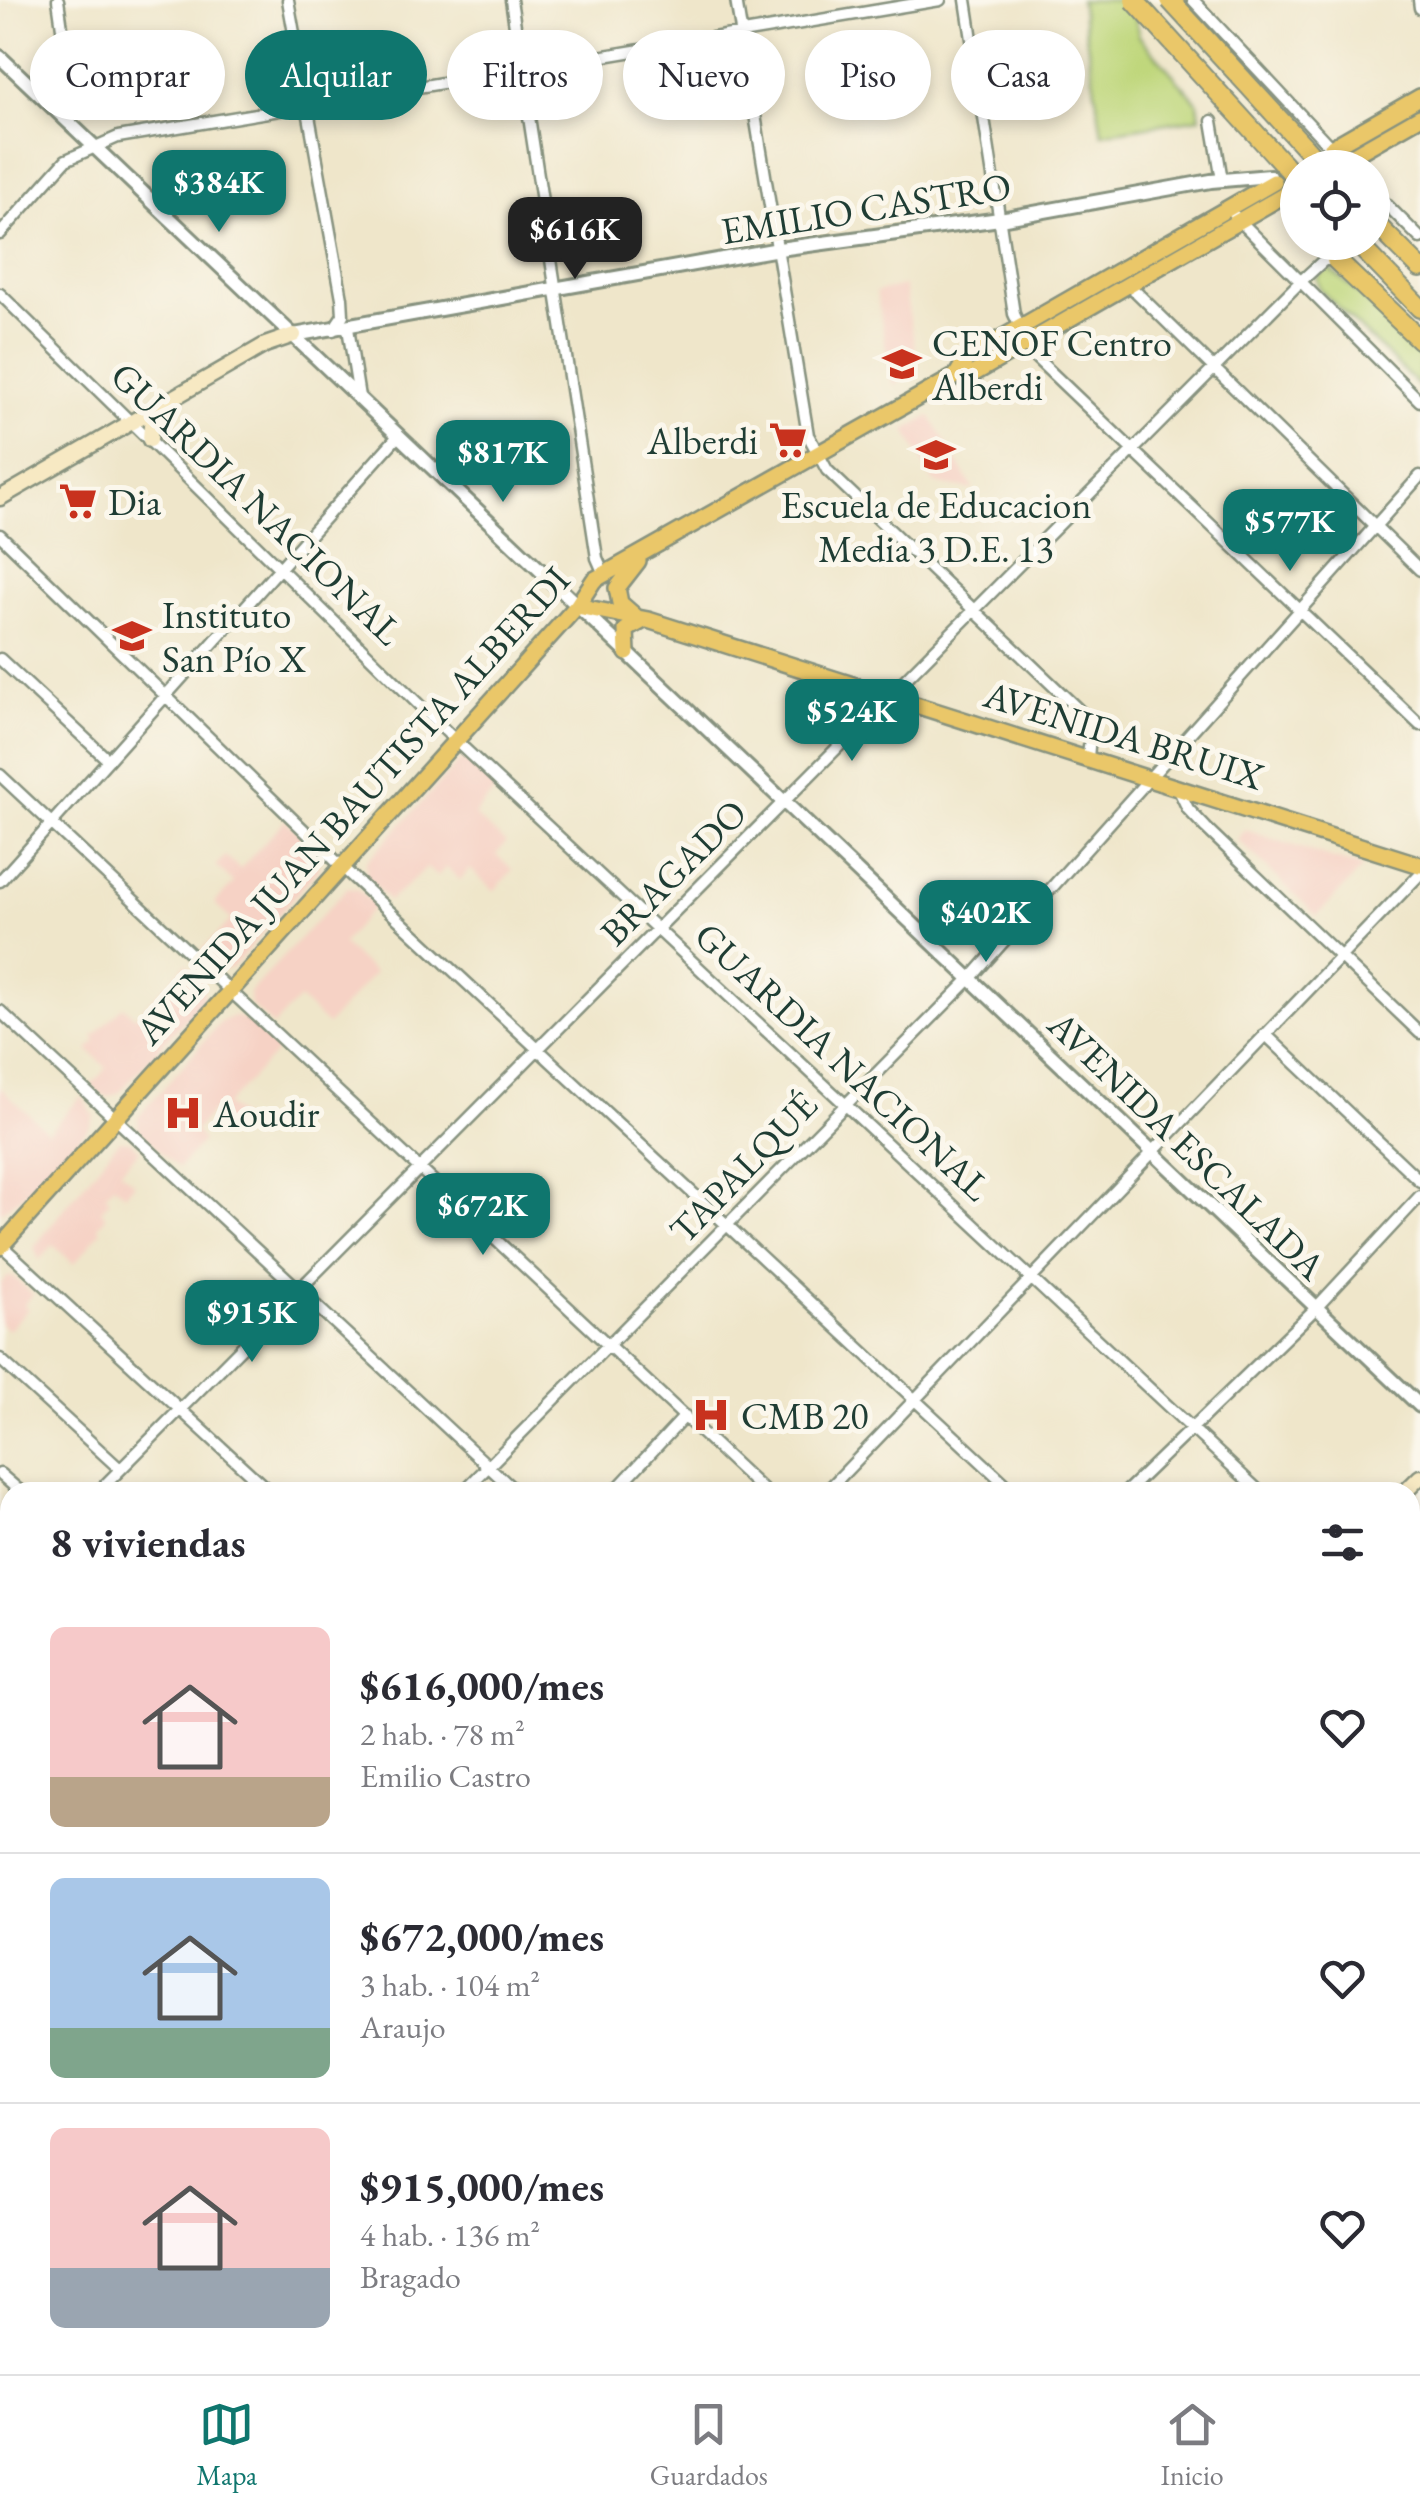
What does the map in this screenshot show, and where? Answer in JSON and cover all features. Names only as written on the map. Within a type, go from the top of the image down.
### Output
[{"type":"highway","points":[[1134,0],[1280,181]]},
{"type":"highway","points":[[1170,0],[1327,150]]},
{"type":"highway","points":[[1390,238],[1420,268]]},
{"type":"highway","points":[[1336,260],[1414,333]]},
{"type":"highway","points":[[1373,260],[1420,308]]},
{"type":"main road","points":[[1350,150],[1420,97]]},
{"type":"main road","points":[[1356,150],[1420,117]]},
{"type":"main road","name":"AVENIDA JUAN BAUTISTA ALBERDI","points":[[0,1245],[577,606],[586,589],[604,574],[956,376],[973,374],[1130,286],[1280,184]]},
{"type":"main road","name":"AVENIDA JUAN BAUTISTA ALBERDI","points":[[956,376],[967,358],[1020,327],[1234,214]]},
{"type":"main road","points":[[0,498],[266,345],[294,335]]},
{"type":"main road","points":[[150,440],[154,418],[176,395]]},
{"type":"main road","points":[[627,653],[626,630],[642,618],[620,603],[617,588],[645,554]]},
{"type":"main road","name":"AVENIDA BRUIX","points":[[577,606],[642,618],[1420,865]]},
{"type":"street","points":[[58,0],[62,30]]},
{"type":"street","points":[[288,0],[293,30]]},
{"type":"street","points":[[511,0],[515,30]]},
{"type":"street","points":[[736,0],[741,30],[940,0]]},
{"type":"street","points":[[966,0],[1014,314],[1032,355],[1420,724]]},
{"type":"street","points":[[1193,0],[1328,150]]},
{"type":"street","points":[[1419,0],[1420,8]]},
{"type":"street","name":"AVENIDA ESCALADA","points":[[0,57],[30,86]]},
{"type":"street","points":[[0,234],[66,160],[92,146],[128,135],[245,116]]},
{"type":"street","name":"AVENIDA ESCALADA","points":[[65,120],[1420,1406]]},
{"type":"street","points":[[310,120],[342,298],[343,315],[333,330]]},
{"type":"street","points":[[529,120],[597,558],[604,574]]},
{"type":"street","points":[[756,120],[808,435],[818,455],[827,470],[1085,716],[1091,727],[1088,758]]},
{"type":"street","points":[[1212,121],[1222,180]]},
{"type":"street","name":"EMILIO CASTRO","points":[[294,335],[778,249],[1000,219],[1222,180],[1280,183]]},
{"type":"street","points":[[1390,208],[1420,238]]},
{"type":"street","points":[[1234,214],[1298,283],[1420,401]]},
{"type":"street","name":"BRAGADO","points":[[108,1482],[1324,260]]},
{"type":"street","points":[[1130,286],[1420,570]]},
{"type":"street","name":"GUARDIA NACIONAL","points":[[0,294],[455,740],[1249,1482]]},
{"type":"street","points":[[348,328],[360,397]]},
{"type":"street","points":[[0,880],[398,436]]},
{"type":"street","name":"TAPALQUÉ","points":[[472,1482],[970,979],[1420,476]]},
{"type":"street","points":[[0,535],[342,867],[1003,1482]]},
{"type":"street","points":[[0,659],[107,760]]},
{"type":"street","points":[[0,776],[418,1172],[754,1482]]},
{"type":"street","points":[[1176,785],[1197,819],[1420,1034]]},
{"type":"street","points":[[836,1482],[1420,874]]},
{"type":"street","points":[[0,1012],[505,1482]]},
{"type":"street","points":[[1265,1034],[1420,1180]]},
{"type":"street","points":[[1136,1482],[1316,1308],[1420,1196]]},
{"type":"street","points":[[0,1245],[259,1482]]},
{"type":"street","points":[[0,1359],[120,1469]]},
{"type":"street","points":[[623,1482],[684,1416]]},
{"type":"street","points":[[248,1482],[253,1477]]},
{"type":"shaded area","points":[[904,286],[919,371],[893,386],[876,292]]},
{"type":"shaded area","name":"Escuela de Educacion Media 3 D.E. 13","points":[[930,416],[974,490],[934,483],[906,430]]},
{"type":"shaded area","points":[[461,760],[470,762],[497,788],[474,815],[506,843],[496,855],[513,870],[494,891],[470,869],[460,880],[446,867],[437,877],[427,868],[389,901],[366,877],[366,862]]},
{"type":"shaded area","points":[[285,820],[317,851],[319,868],[232,968],[219,970],[199,953],[231,920],[214,903],[234,883],[216,866],[225,856],[240,869]]},
{"type":"shaded area","points":[[1246,830],[1363,867],[1317,916],[1237,839]]},
{"type":"shaded area","points":[[347,888],[357,889],[375,905],[342,944],[374,973],[327,1025],[299,999],[273,1026],[250,1004],[249,993]]},
{"type":"shaded area","points":[[186,964],[204,982],[203,999],[120,1092],[108,1097],[98,1093],[90,1086],[107,1068],[88,1050],[96,1041],[93,1037],[123,1006],[135,1017]]},
{"type":"shaded area","points":[[233,1016],[248,1020],[279,1049],[226,1105],[250,1126],[240,1136],[212,1111],[195,1131],[203,1141],[178,1168],[139,1131],[138,1117],[221,1022]]},
{"type":"shaded area","points":[[0,1087],[48,1132],[82,1096],[94,1116],[90,1126],[40,1181],[0,1213]]},
{"type":"shaded area","points":[[119,1140],[130,1141],[140,1150],[120,1171],[135,1184],[125,1194],[114,1185],[105,1195],[110,1200],[101,1210],[106,1217],[98,1226],[101,1231],[74,1264],[53,1245],[39,1260],[34,1247]]},
{"type":"shaded area","points":[[6,1277],[14,1277],[33,1294],[24,1305],[28,1309],[8,1330],[0,1323],[0,1285]]},
{"type":"green space","points":[[1080,0],[1132,0],[1139,36],[1198,103],[1200,118],[1102,133]]},
{"type":"green space","points":[[1327,266],[1420,348],[1420,387],[1320,290],[1317,278]]},
{"type":"place","name":"CENOF Centro Alberdi","points":[[902,364]]},
{"type":"place","name":"Alberdi","points":[[788,440]]},
{"type":"place","name":"Escuela de Educacion Media 3 D.E. 13","points":[[936,455]]},
{"type":"place","name":"Dia","points":[[78,501]]},
{"type":"place","name":"Instituto San Pío X","points":[[132,636]]},
{"type":"place","name":"Aoudir","points":[[183,1113]]},
{"type":"place","name":"CMB 20","points":[[711,1415]]}]
